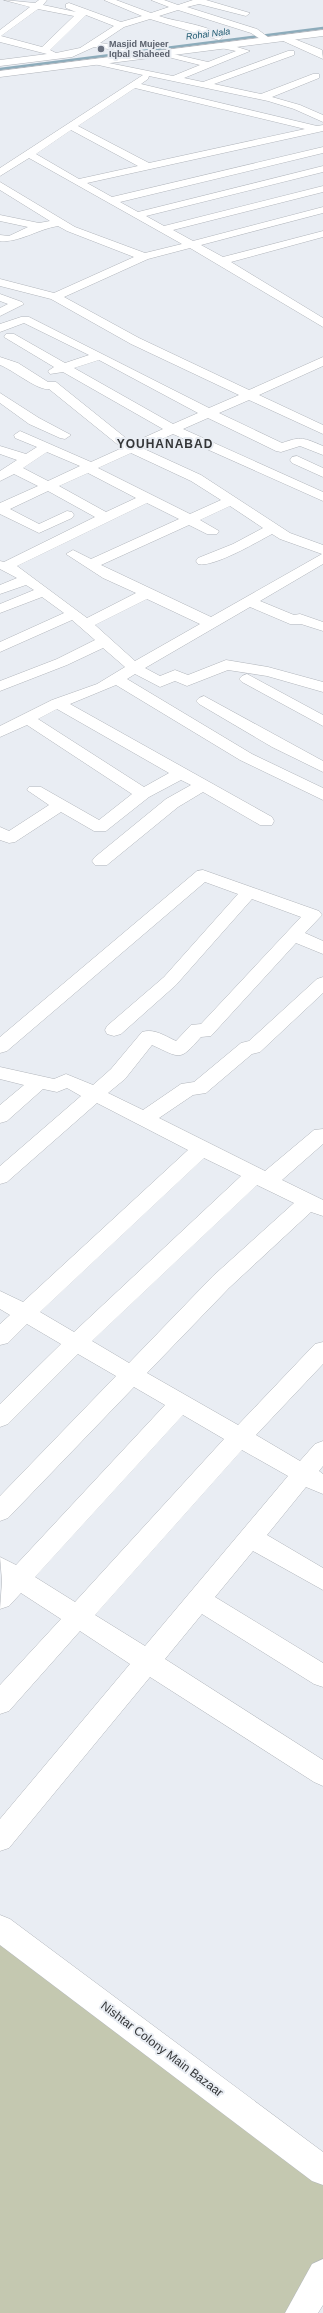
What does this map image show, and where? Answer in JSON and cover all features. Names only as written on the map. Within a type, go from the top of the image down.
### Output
[{"type":"street","points":[[8,0],[33,7],[83,13]]},
{"type":"street","points":[[0,34],[44,0]]},
{"type":"street","points":[[54,0],[83,13],[121,25]]},
{"type":"street","points":[[108,0],[222,41],[245,51],[173,79]]},
{"type":"street","points":[[0,63],[61,57],[83,50],[121,25],[200,0],[246,13]]},
{"type":"street","points":[[136,11],[159,2],[254,31],[264,38]]},
{"type":"street","points":[[8,12],[24,15]]},
{"type":"street","points":[[43,51],[83,13]]},
{"type":"street","points":[[0,24],[10,27]]},
{"type":"street","points":[[0,74],[97,62],[127,55],[163,53],[222,41],[284,38],[323,33]]},
{"type":"street","points":[[284,38],[322,53]]},
{"type":"street","points":[[0,39],[61,57],[69,65]]},
{"type":"street","points":[[92,44],[114,47],[127,55]]},
{"type":"street","points":[[163,53],[209,65]]},
{"type":"street","points":[[203,85],[291,53]]},
{"type":"street","points":[[0,57],[17,61]]},
{"type":"street","points":[[97,62],[262,97],[298,107],[323,119]]},
{"type":"street","points":[[0,173],[72,127],[150,74]]},
{"type":"street","points":[[262,97],[316,76]]},
{"type":"street","points":[[134,85],[321,129]]},
{"type":"street","points":[[72,127],[148,167]]},
{"type":"street","points":[[78,182],[321,129]]},
{"type":"street","points":[[203,145],[251,167],[323,205]]},
{"type":"street","points":[[110,201],[323,150]]},
{"type":"street","points":[[29,154],[110,201],[164,229],[317,315],[323,323]]},
{"type":"street","points":[[137,215],[323,169]]},
{"type":"street","points":[[0,186],[71,229],[144,257]]},
{"type":"street","points":[[164,229],[323,189]]},
{"type":"street","points":[[0,199],[32,205]]},
{"type":"street","points":[[55,297],[144,257],[323,210]]},
{"type":"street","points":[[0,218],[39,226]]},
{"type":"street","points":[[0,238],[10,239],[39,226],[60,222]]},
{"type":"street","points":[[222,261],[321,235]]},
{"type":"street","points":[[0,282],[55,297],[135,340],[245,395],[323,430]]},
{"type":"street","points":[[0,297],[18,304],[0,312]]},
{"type":"street","points":[[0,328],[25,319],[100,356],[208,413],[281,448],[300,442],[323,451]]},
{"type":"street","points":[[10,337],[62,368],[172,429],[323,497]]},
{"type":"street","points":[[33,378],[100,356]]},
{"type":"street","points":[[0,361],[16,368],[46,386],[52,385],[97,423],[130,448],[196,478],[285,536],[323,550]]},
{"type":"street","points":[[0,508],[88,466],[323,361]]},
{"type":"street","points":[[0,376],[16,368]]},
{"type":"street","points":[[0,396],[34,421],[66,436]]},
{"type":"street","points":[[20,435],[88,466],[212,531]]},
{"type":"street","points":[[0,477],[47,446]]},
{"type":"street","points":[[0,450],[28,459]]},
{"type":"street","points":[[297,460],[323,473]]},
{"type":"street","points":[[14,468],[45,486],[106,517]]},
{"type":"street","points":[[4,568],[147,498]]},
{"type":"street","points":[[90,564],[231,501]]},
{"type":"street","points":[[0,508],[39,529],[67,515]]},
{"type":"street","points":[[202,561],[238,547],[273,528]]},
{"type":"street","points":[[304,543],[323,533]]},
{"type":"street","points":[[73,554],[90,564],[211,623]]},
{"type":"street","points":[[0,732],[57,703],[102,687],[323,558]]},
{"type":"street","points":[[4,568],[28,579],[80,619],[134,668],[160,682],[175,675],[188,681],[226,664],[268,672],[323,687]]},
{"type":"street","points":[[0,590],[28,579]]},
{"type":"street","points":[[0,609],[44,591]]},
{"type":"street","points":[[0,648],[148,593]]},
{"type":"street","points":[[249,601],[295,620],[300,618],[323,627]]},
{"type":"street","points":[[0,686],[62,662],[104,641]]},
{"type":"street","points":[[116,679],[246,757],[306,785],[323,795]]},
{"type":"street","points":[[246,679],[323,721]]},
{"type":"street","points":[[204,701],[278,744],[323,767]]},
{"type":"street","points":[[57,703],[201,786],[266,821]]},
{"type":"street","points":[[27,718],[143,794]]},
{"type":"street","points":[[35,790],[100,827],[143,794],[180,774]]},
{"type":"street","points":[[100,861],[172,803],[201,786]]},
{"type":"street","points":[[0,832],[9,838],[61,805]]},
{"type":"street","points":[[0,1047],[203,875],[249,892],[318,911],[204,1032],[198,1029],[179,1050],[149,1036],[118,1074],[93,1094],[0,1177]]},
{"type":"street","points":[[114,1030],[170,981],[249,892]]},
{"type":"street","points":[[293,936],[323,948]]},
{"type":"street","points":[[144,1119],[188,1089],[199,1088],[248,1047],[253,1048],[323,983]]},
{"type":"street","points":[[0,1073],[57,1086],[66,1080],[261,1178],[318,1204],[221,1282],[0,1511]]},
{"type":"street","points":[[0,1116],[39,1082]]},
{"type":"street","points":[[0,1418],[76,1343],[261,1178],[322,1134]]},
{"type":"street","points":[[0,1337],[202,1148]]},
{"type":"street","points":[[0,1299],[323,1485]]},
{"type":"street","points":[[0,1703],[240,1437],[323,1350]]},
{"type":"street","points":[[0,1599],[9,1573],[180,1403]]},
{"type":"street","points":[[0,1839],[302,1473],[323,1450]]},
{"type":"street","points":[[250,1537],[323,1580]]},
{"type":"street","points":[[9,1573],[323,1774]]},
{"type":"street","points":[[198,1599],[323,1676]]},
{"type":"street","name":"Nishtar Colony Main Bazaar","points":[[0,1928],[323,2170]]},
{"type":"street","points":[[301,2313],[323,2275]]},
{"type":"green space","points":[[0,1928],[323,2170],[323,2275],[301,2313],[0,2313]]},
{"type":"waterway","name":"Rohai Nala","points":[[0,69],[323,28]]},
{"type":"place","name":"Masjid Mujeer Iqbal Shaheed","points":[[101,49]]},
{"type":"district","name":"YOUHANABAD","points":[[165,444]]}]
